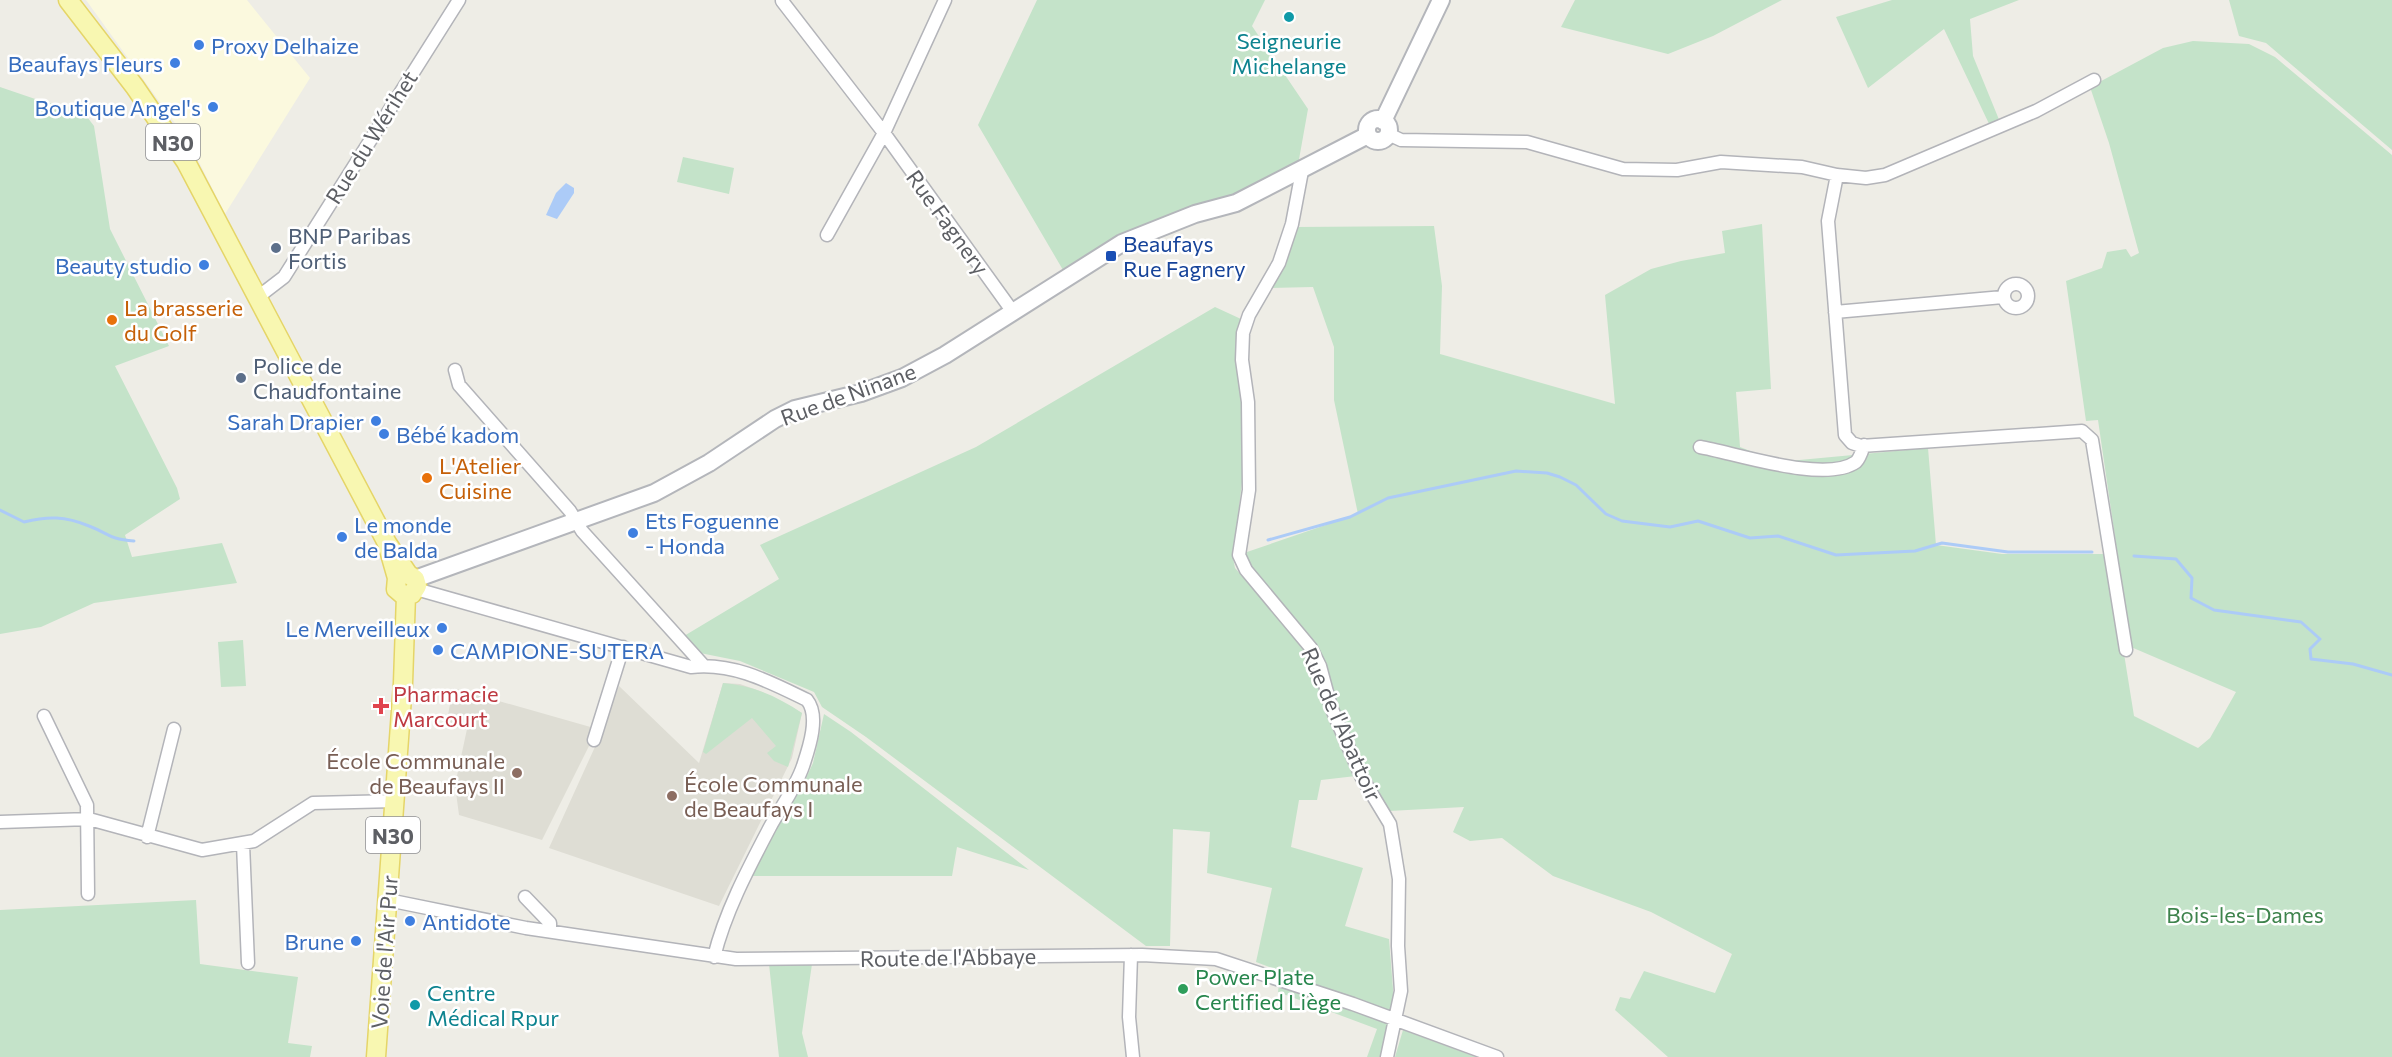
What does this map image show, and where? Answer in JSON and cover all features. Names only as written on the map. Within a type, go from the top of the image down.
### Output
[{"type":"main road","name":"N30","points":[[68,0],[135,87],[186,162],[408,583]]},
{"type":"main road","name":"Voie de l'Air Pur","points":[[376,1057],[404,683],[408,583]]},
{"type":"street","name":"Rue du Wérihet","points":[[258,297],[285,277],[459,0]]},
{"type":"street","points":[[827,235],[884,133],[945,0]]},
{"type":"street","points":[[1441,0],[1386,127],[1401,140],[1527,142],[1623,169],[1677,170],[1721,162],[1802,167],[1837,175],[1866,178],[1886,175],[2026,116],[2094,80]]},
{"type":"street","name":"Rue Fagnery","points":[[782,1],[884,133],[1013,312]]},
{"type":"street","name":"Rue de Ninane","points":[[408,583],[654,493],[709,463],[775,419],[795,410],[861,393],[902,378],[945,355],[1122,243],[1195,214],[1236,203],[1368,135],[1373,141],[1380,141],[1386,127]]},
{"type":"street","name":"Rue de l'Abattoir","points":[[1302,171],[1292,224],[1283,253],[1243,333],[1242,360],[1248,402],[1249,490],[1239,555],[1246,570],[1311,648],[1320,666],[1331,707],[1358,770],[1389,824],[1399,879],[1398,946],[1401,991],[1387,1057]]},
{"type":"street","points":[[1837,175],[1828,221],[1845,435],[1852,443],[1864,445],[2082,431],[2092,440],[2126,650]]},
{"type":"street","points":[[1835,312],[2003,297]]},
{"type":"street","points":[[455,370],[459,385],[570,511],[576,523],[704,666]]},
{"type":"street","points":[[1700,447],[1770,465],[1827,468],[1846,467],[1858,460],[1864,445]]},
{"type":"street","points":[[408,583],[691,668],[714,665],[760,677],[807,700],[813,713],[802,768],[734,903],[719,938],[714,957]]},
{"type":"street","points":[[594,740],[623,647]]},
{"type":"street","points":[[44,716],[87,805],[89,819],[88,894]]},
{"type":"street","points":[[147,837],[174,729]]},
{"type":"street","points":[[0,822],[89,819],[147,837],[202,850],[254,841],[313,803],[395,801]]},
{"type":"street","points":[[243,844],[248,963]]},
{"type":"street","points":[[525,897],[550,923],[550,931]]},
{"type":"street","name":"Route de l'Abbaye","points":[[388,900],[550,931],[714,957],[756,959],[1131,955],[1216,959],[1497,1057]]},
{"type":"street","points":[[1131,955],[1129,1017],[1133,1057]]},
{"type":"shaded area","points":[[86,0],[247,0],[310,78],[225,214],[190,144]]},
{"type":"shaded area","name":"École Communale de Beaufays I","points":[[723,683],[740,684],[760,691],[802,713],[792,758],[719,906],[549,848],[594,749],[619,686],[699,763]]},
{"type":"shaded area","name":"École Communale de Beaufays II","points":[[453,688],[594,728],[592,740],[542,840],[459,815],[455,785],[467,729],[446,726]]},
{"type":"green space","points":[[1037,0],[1265,0],[1252,26],[1308,109],[1298,165],[1227,199],[1174,213],[1124,235],[1063,270],[978,125]]},
{"type":"green space","points":[[1575,0],[1782,0],[1713,36],[1668,54],[1561,27]]},
{"type":"green space","points":[[1892,0],[2019,0],[1970,19],[1973,56],[2000,122],[1991,128],[1944,29],[1868,88],[1836,17]]},
{"type":"green space","points":[[2229,0],[2392,0],[2392,150],[2266,43],[2239,36]]},
{"type":"green space","name":"Bois-les-Dames","points":[[2193,41],[2249,44],[2275,57],[2392,155],[2392,1057],[1668,1057],[1615,1010],[1620,997],[1630,999],[1644,971],[1715,993],[1732,954],[1651,912],[1553,876],[1502,838],[1470,841],[1453,832],[1464,807],[1389,811],[1362,765],[1332,697],[1321,657],[1294,618],[1248,568],[1244,553],[1358,514],[1334,400],[1334,347],[1313,287],[1268,288],[1296,227],[1434,226],[1442,286],[1440,354],[1615,404],[1605,295],[1651,269],[1725,253],[1722,231],[1762,224],[1771,389],[1736,392],[1740,447],[1778,462],[1928,448],[1936,545],[2002,554],[2108,554],[2134,716],[2198,748],[2210,738],[2236,692],[2131,647],[2098,420],[2086,421],[2066,281],[2102,268],[2107,252],[2126,249],[2131,257],[2139,253],[2109,143],[2090,87],[2163,48]]},
{"type":"green space","points":[[0,87],[44,102],[81,109],[94,126],[110,229],[169,346],[115,366],[177,488],[180,499],[125,535],[132,557],[222,543],[237,583],[94,603],[41,627],[0,634]]},
{"type":"green space","points":[[683,157],[734,168],[729,194],[677,182]]},
{"type":"green space","points":[[1215,307],[1241,319],[1236,339],[1241,398],[1243,474],[1233,558],[1235,568],[1311,654],[1356,776],[1321,780],[1317,800],[1299,800],[1291,847],[1363,868],[1345,926],[1389,939],[1395,1014],[1256,962],[1272,888],[1207,873],[1210,832],[1173,829],[1170,946],[1146,946],[866,737],[822,707],[814,692],[740,661],[700,653],[684,636],[779,579],[760,545],[976,447]]},
{"type":"green space","points":[[243,640],[246,686],[221,687],[218,642]]},
{"type":"green space","points":[[723,683],[744,686],[764,693],[802,713],[788,767],[774,761],[767,753],[776,746],[752,718],[706,754],[703,752]]},
{"type":"green space","points":[[824,714],[851,732],[1029,870],[957,847],[952,876],[752,876],[777,824],[801,789],[813,763]]},
{"type":"green space","points":[[196,900],[200,964],[298,977],[288,1043],[312,1046],[310,1057],[0,1057],[0,910]]},
{"type":"green space","points":[[769,964],[812,964],[802,1033],[808,1057],[779,1057]]},
{"type":"green space","points":[[1279,983],[1390,1023],[1382,1057],[1367,1057],[1377,1029],[1278,992]]},
{"type":"green space","points":[[1403,1030],[1476,1057],[1395,1057]]},
{"type":"water","points":[[566,183],[574,188],[574,193],[557,219],[546,215],[556,193]]},
{"type":"waterway","points":[[1268,540],[1350,517],[1388,498],[1516,471],[1547,473],[1560,477],[1576,485],[1606,514],[1622,521],[1670,527],[1698,521],[1750,538],[1778,536],[1836,555],[1915,551],[1942,543],[2008,552],[2092,552]]},
{"type":"waterway","points":[[0,510],[24,522],[49,518],[64,519],[114,537],[134,541]]},
{"type":"waterway","points":[[2134,556],[2176,559],[2192,578],[2191,598],[2214,610],[2301,622],[2320,639],[2310,649],[2311,659],[2353,664],[2392,675]]},
{"type":"place","name":"Seigneurie Michelange","points":[[1289,17]]},
{"type":"place","name":"Proxy Delhaize","points":[[199,45]]},
{"type":"place","name":"Beaufays Fleurs","points":[[175,63]]},
{"type":"place","name":"Boutique Angel's","points":[[213,107]]},
{"type":"place","name":"BNP Paribas Fortis","points":[[276,248]]},
{"type":"place","name":"Beaufays Rue Fagnery","points":[[1111,256]]},
{"type":"place","name":"Beauty studio","points":[[204,265]]},
{"type":"place","name":"La brasserie du Golf","points":[[112,320]]},
{"type":"place","name":"Police de Chaudfontaine","points":[[241,378]]},
{"type":"place","name":"Sarah Drapier","points":[[376,421]]},
{"type":"place","name":"Bébé kadom","points":[[384,434]]},
{"type":"place","name":"L'Atelier Cuisine","points":[[427,478]]},
{"type":"place","name":"Ets Foguenne - Honda","points":[[633,533]]},
{"type":"place","name":"Le monde de Balda","points":[[342,537]]},
{"type":"place","name":"Le Merveilleux","points":[[442,628]]},
{"type":"place","name":"CAMPIONE-SUTERA","points":[[438,650]]},
{"type":"place","name":"Pharmacie Marcourt","points":[[381,706]]},
{"type":"place","name":"École Communale de Beaufays II","points":[[517,773]]},
{"type":"place","name":"École Communale de Beaufays I","points":[[672,796]]},
{"type":"place","name":"Antidote","points":[[410,921]]},
{"type":"place","name":"Brune","points":[[356,941]]},
{"type":"place","name":"Power Plate Certified Liège","points":[[1183,989]]},
{"type":"place","name":"Centre Médical Rpur","points":[[415,1005]]}]
